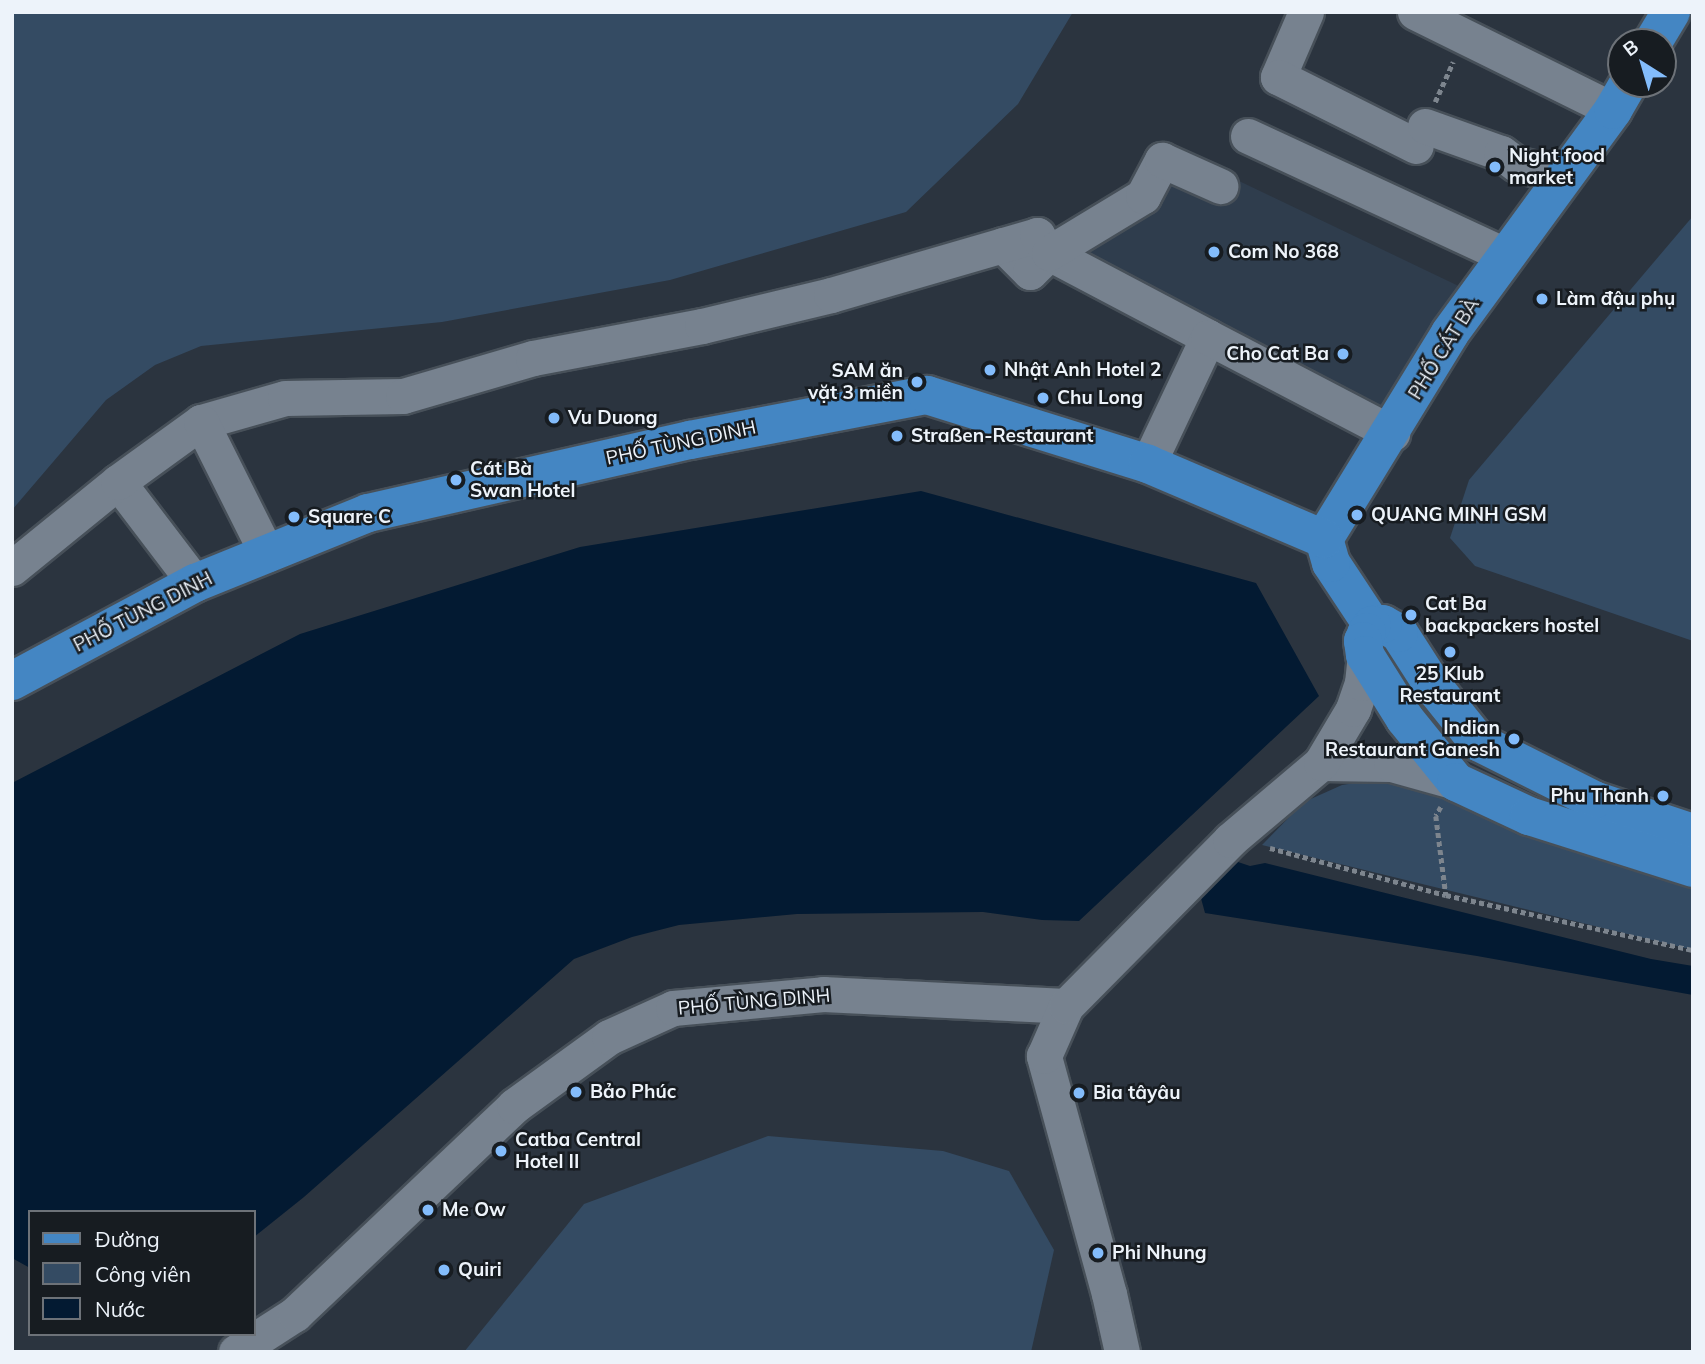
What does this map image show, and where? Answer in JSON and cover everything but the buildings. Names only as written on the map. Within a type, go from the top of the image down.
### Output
[{"type":"main road","points":[[1661,28],[1671,12]]},
{"type":"main road","name":"PHỐ CÁT BÀ","points":[[1324,538],[1392,433],[1450,333],[1620,98]]},
{"type":"main road","name":"PHỐ TÙNG DINH","points":[[12,681],[195,583],[368,513],[690,440],[927,395],[1148,464],[1324,538]]},
{"type":"main road","points":[[1324,538],[1331,563],[1405,719],[1456,782],[1529,816],[1693,868]]},
{"type":"main road","points":[[1369,640],[1390,625],[1399,633],[1433,686],[1478,742],[1594,800],[1693,833]]},
{"type":"main road","points":[[1456,782],[1478,742]]},
{"type":"street","points":[[1306,12],[1278,77],[1420,136],[1501,153],[1516,164],[1564,176]]},
{"type":"street","points":[[1415,12],[1607,91]]},
{"type":"street","points":[[1248,136],[1506,256]]},
{"type":"street","points":[[1049,253],[1143,196],[1162,160],[1220,186]]},
{"type":"street","points":[[12,568],[118,482],[192,429],[285,398],[403,396],[533,358],[702,326],[831,295],[1037,235],[1049,253],[1392,433]]},
{"type":"street","points":[[1148,464],[1209,337]]},
{"type":"street","points":[[192,429],[224,468],[267,554]]},
{"type":"street","points":[[118,482],[195,583]]},
{"type":"street","points":[[1122,1352],[1110,1294],[1044,1056],[1066,1006],[1230,840],[1321,763],[1353,709],[1362,683],[1369,640]]},
{"type":"street","points":[[1321,763],[1391,764],[1456,782]]},
{"type":"street","name":"PHỐ TÙNG DINH","points":[[236,1352],[295,1314],[514,1106],[609,1037],[673,1007],[823,994],[1066,1006]]},
{"type":"path","points":[[1446,895],[1436,816],[1456,782]]},
{"type":"path","points":[[1269,848],[1446,895],[1693,950]]},
{"type":"shaded area","name":"Cho Cat Ba","points":[[1167,171],[1225,197],[1237,180],[1467,290],[1384,417],[1069,254]]},
{"type":"green space","points":[[12,12],[1073,12],[1018,104],[906,212],[670,280],[442,322],[201,346],[155,365],[106,400],[12,510]]},
{"type":"green space","points":[[1693,216],[1693,641],[1475,566],[1450,538],[1469,480]]},
{"type":"green space","points":[[1386,778],[1693,862],[1693,950],[1262,845],[1304,802],[1342,785]]},
{"type":"green space","points":[[768,1136],[943,1151],[1009,1171],[1054,1250],[1031,1352],[464,1352],[584,1204]]},
{"type":"water","points":[[921,491],[1256,583],[1319,696],[1079,921],[1042,920],[983,912],[797,914],[679,925],[632,937],[574,959],[304,1197],[256,1235],[256,1210],[28,1210],[28,1267],[12,1258],[12,783],[300,634],[580,547]]},
{"type":"water","points":[[1232,860],[1250,866],[1265,863],[1651,959],[1693,966],[1693,995],[1477,956],[1205,913],[1199,891]]},
{"type":"place","name":"Night food market","points":[[1495,167]]},
{"type":"place","name":"Com No 368","points":[[1214,252]]},
{"type":"place","name":"Làm đậu phụ","points":[[1542,299]]},
{"type":"place","name":"Cho Cat Ba","points":[[1343,354]]},
{"type":"place","name":"Nhật Anh Hotel 2","points":[[990,370]]},
{"type":"place","name":"SAM ăn vặt 3 miền","points":[[917,382]]},
{"type":"place","name":"Chu Long","points":[[1043,398]]},
{"type":"place","name":"Vu Duong","points":[[554,418]]},
{"type":"place","name":"Straßen-Restaurant","points":[[897,436]]},
{"type":"place","name":"Cát Bà Swan Hotel","points":[[456,480]]},
{"type":"place","name":"QUANG MINH GSM","points":[[1357,515]]},
{"type":"place","name":"Square C","points":[[294,517]]},
{"type":"place","name":"Cat Ba backpackers hostel","points":[[1411,615]]},
{"type":"place","name":"25 Klub Restaurant","points":[[1450,652]]},
{"type":"place","name":"Indian Restaurant Ganesh","points":[[1514,739]]},
{"type":"place","name":"Phu Thanh","points":[[1663,796]]},
{"type":"place","name":"Bảo Phúc","points":[[576,1092]]},
{"type":"place","name":"Bia tâyâu","points":[[1079,1093]]},
{"type":"place","name":"Catba Central Hotel II","points":[[501,1151]]},
{"type":"place","name":"Me Ow","points":[[428,1210]]},
{"type":"place","name":"Phi Nhung","points":[[1098,1253]]},
{"type":"place","name":"Quiri","points":[[444,1270]]}]
